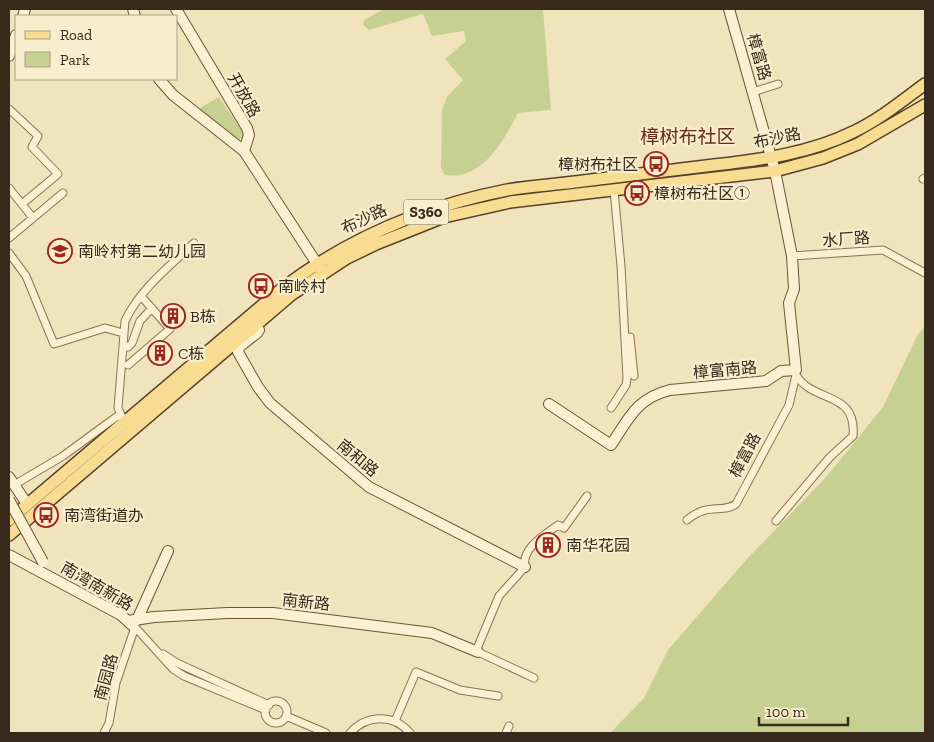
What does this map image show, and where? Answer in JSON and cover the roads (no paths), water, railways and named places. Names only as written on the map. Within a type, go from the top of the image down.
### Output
[{"type":"main road","name":"布沙路","points":[[9,520],[122,418],[284,287],[317,262],[350,244],[405,218],[474,197],[510,190],[771,157],[817,146],[853,132],[885,114],[925,84]]},
{"type":"main road","name":"布沙路","points":[[9,535],[291,295],[323,273],[376,244],[444,217],[510,202],[775,171],[822,158],[858,144],[925,105]]},
{"type":"main road","points":[[817,146],[822,158]]},
{"type":"street","name":"开放路","points":[[176,9],[247,128],[248,135],[244,152]]},
{"type":"street","name":"樟富路","points":[[729,9],[775,171]]},
{"type":"street","points":[[9,56],[15,38]]},
{"type":"street","points":[[160,80],[173,96],[244,152],[323,273]]},
{"type":"street","points":[[753,92],[778,84]]},
{"type":"street","points":[[9,109],[38,136],[32,147],[58,174],[22,204]]},
{"type":"street","points":[[775,171],[792,256],[794,289],[789,303],[796,373],[806,385],[846,407],[853,417],[853,436],[830,457],[776,521]]},
{"type":"street","points":[[9,188],[33,218]]},
{"type":"street","points":[[615,190],[634,376]]},
{"type":"street","points":[[611,408],[628,378],[615,190]]},
{"type":"street","points":[[9,238],[63,193]]},
{"type":"street","points":[[28,504],[12,481],[63,456],[122,418],[118,408],[125,321],[141,296],[194,243]]},
{"type":"street","name":"水厂路","points":[[792,256],[882,250],[925,273]]},
{"type":"street","points":[[9,253],[26,276],[54,344],[105,328],[123,333]]},
{"type":"street","points":[[128,365],[136,361],[170,329],[141,296]]},
{"type":"street","points":[[128,347],[152,308]]},
{"type":"street","name":"南和路","points":[[256,324],[259,330],[239,348],[238,352],[270,403],[369,487],[524,567]]},
{"type":"street","name":"樟富南路","points":[[549,404],[611,445],[641,403],[656,393],[766,381],[781,371],[796,373]]},
{"type":"street","name":"樟富路","points":[[687,520],[706,508],[730,508],[736,504],[789,405],[796,373]]},
{"type":"street","points":[[534,678],[477,651],[499,596],[524,567],[524,557],[528,551],[558,525],[564,528],[587,496]]},
{"type":"street","points":[[9,500],[43,562],[47,574]]},
{"type":"street","name":"南湾南新路","points":[[9,547],[12,556],[133,622],[156,650],[177,663],[267,708]]},
{"type":"street","points":[[133,622],[168,551]]},
{"type":"street","name":"南新路","points":[[133,622],[227,613],[273,613],[432,633],[477,651]]},
{"type":"street","name":"南园路","points":[[104,733],[109,722],[116,683],[133,622]]},
{"type":"street","points":[[395,721],[416,672],[460,690],[498,696]]},
{"type":"street","points":[[274,702],[281,703],[286,707],[286,716],[282,721],[275,723],[267,717],[267,708],[274,702]]},
{"type":"street","points":[[286,716],[326,733]]},
{"type":"street","points":[[343,733],[352,731],[371,719],[384,718],[395,721],[410,733]]},
{"type":"place","name":"樟树布社区","points":[[656,164]]},
{"type":"place","name":"樟树布社区①","points":[[637,193]]},
{"type":"place","name":"南岭村第二幼儿园","points":[[60,251]]},
{"type":"place","name":"南岭村","points":[[261,286]]},
{"type":"place","name":"B栋","points":[[173,316]]},
{"type":"place","name":"C栋","points":[[160,353]]},
{"type":"place","name":"南湾街道办","points":[[46,515]]},
{"type":"place","name":"南华花园","points":[[548,545]]},
{"type":"district","name":"樟树布社区","points":[[688,136]]}]
